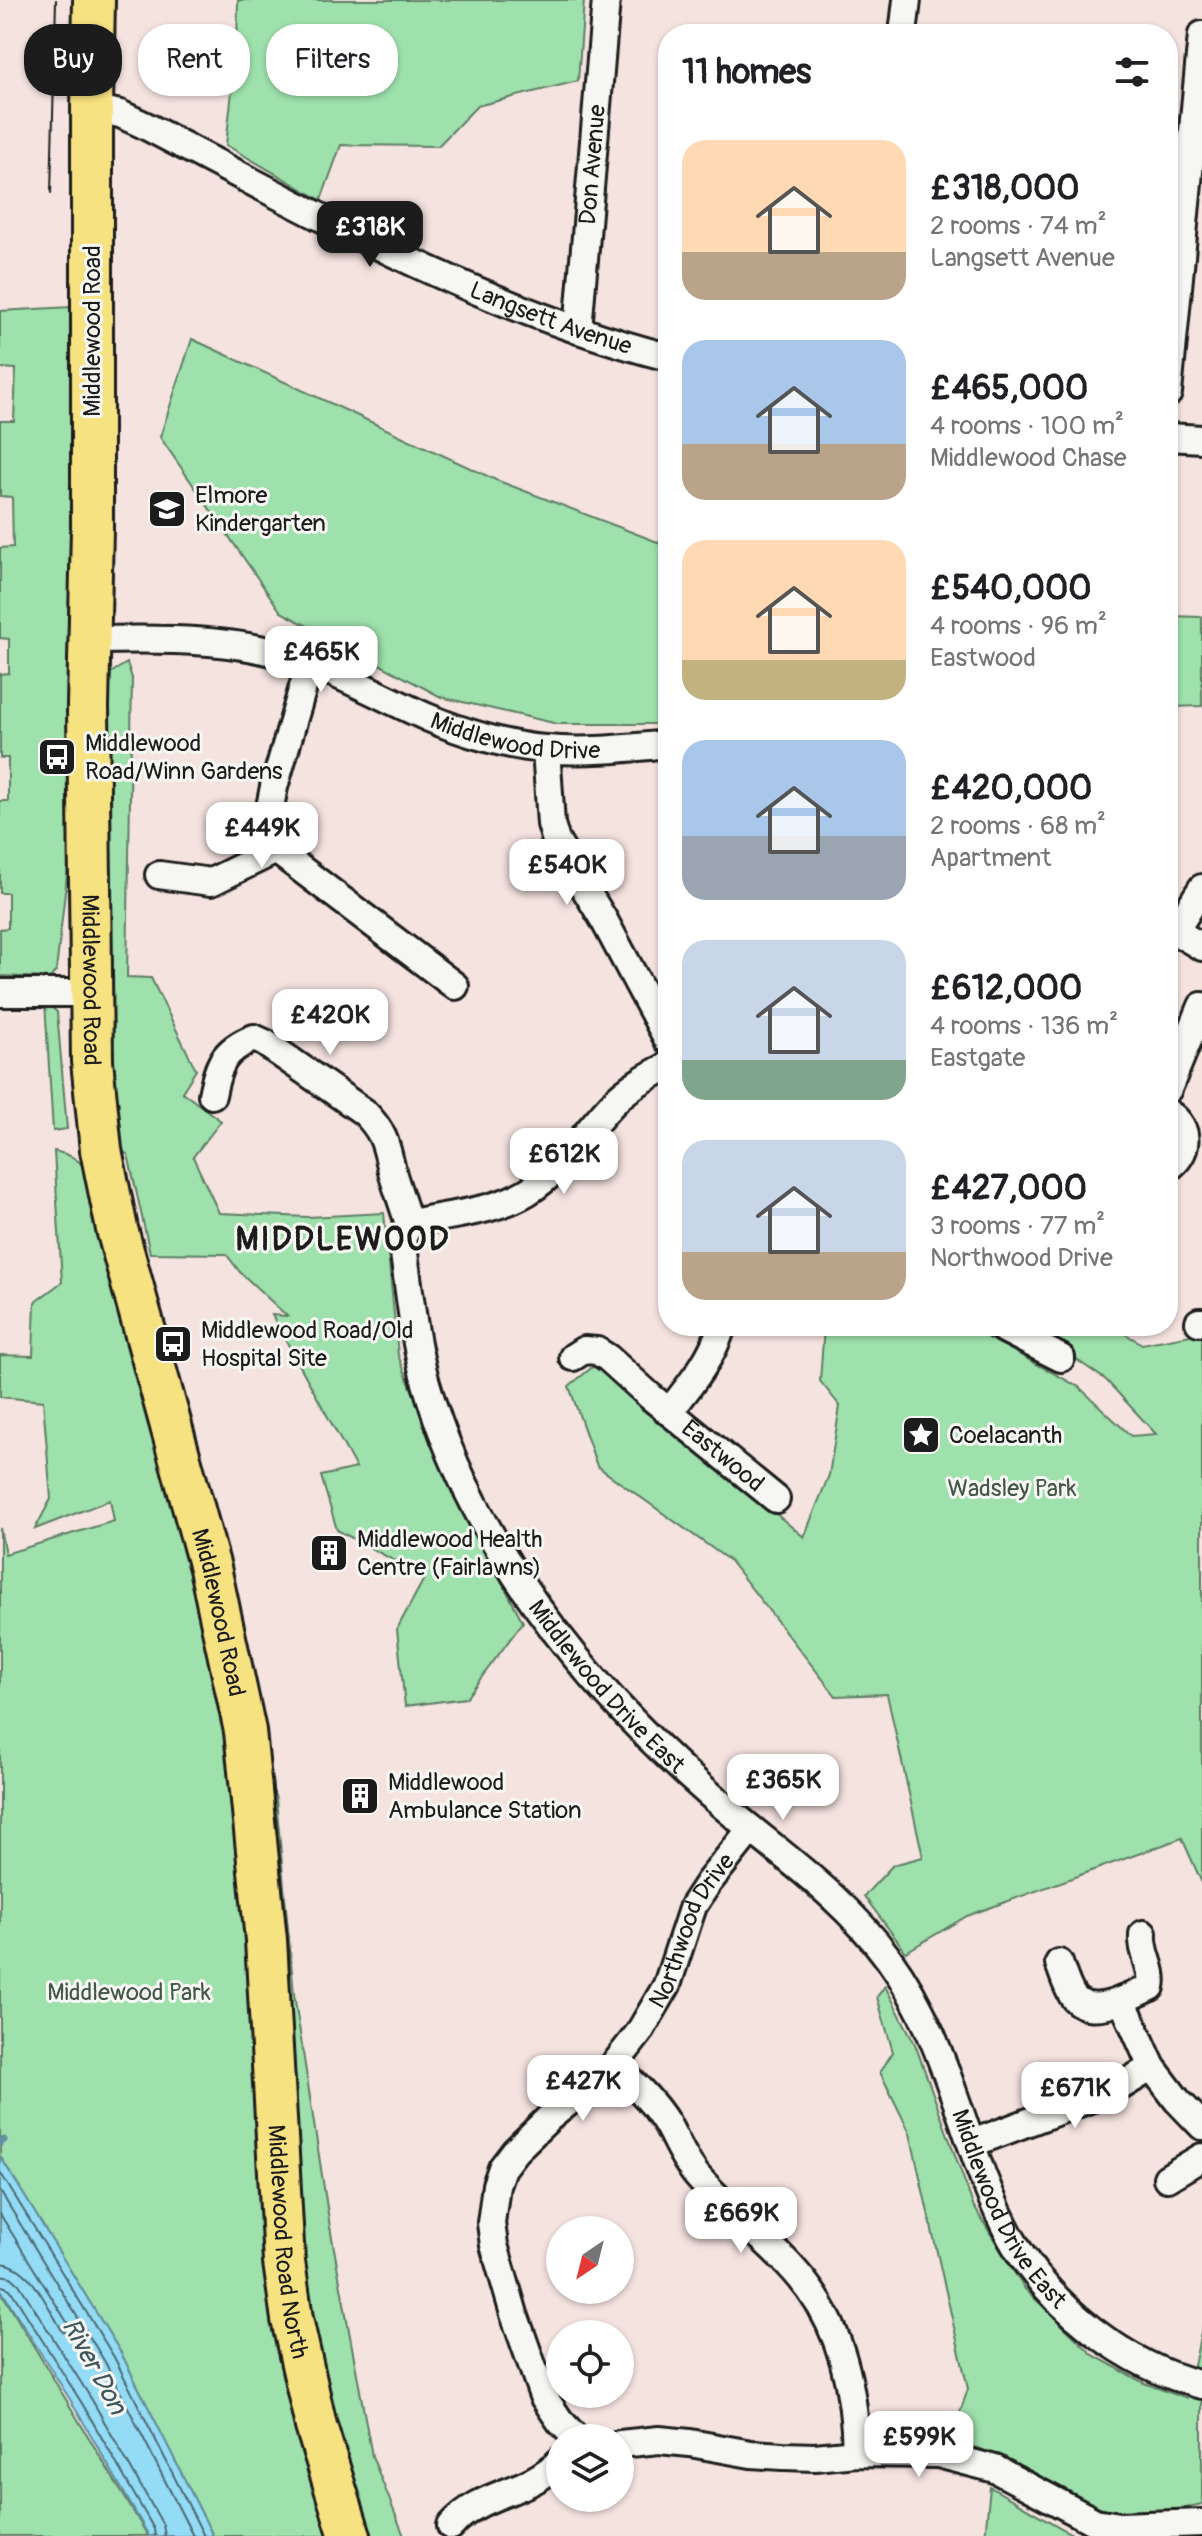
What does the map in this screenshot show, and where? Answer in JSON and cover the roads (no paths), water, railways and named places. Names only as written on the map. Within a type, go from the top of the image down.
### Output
[{"type":"main road","name":"Middlewood Road","points":[[94,0],[89,640],[92,1061],[101,1150],[117,1229],[210,1568],[234,1678],[247,1754],[266,1940]]},
{"type":"main road","name":"Middlewood Road North","points":[[266,1940],[276,2157],[292,2319],[316,2426],[350,2536]]},
{"type":"street","name":"Don Avenue","points":[[578,330],[606,0]]},
{"type":"street","points":[[904,24],[907,0]]},
{"type":"street","points":[[1178,288],[1202,35]]},
{"type":"street","name":"Langsett Avenue","points":[[92,108],[111,111],[144,125],[322,218],[454,281],[578,330],[658,354]]},
{"type":"street","points":[[1178,438],[1202,439]]},
{"type":"street","name":"Middlewood Drive","points":[[89,640],[154,639],[259,649],[310,663],[356,681],[430,718],[474,734],[546,749],[658,745]]},
{"type":"street","points":[[310,663],[268,817],[276,850],[455,986]]},
{"type":"street","points":[[546,749],[551,824],[556,841],[604,920],[658,1021]]},
{"type":"street","points":[[159,875],[211,882],[276,850]]},
{"type":"street","points":[[1178,920],[1202,888]]},
{"type":"street","points":[[1178,933],[1202,947]]},
{"type":"street","points":[[0,993],[90,993]]},
{"type":"street","points":[[1178,1065],[1202,1006]]},
{"type":"street","name":"Middlewood Drive East","points":[[212,1095],[217,1072],[225,1056],[254,1038],[364,1112],[377,1125],[390,1153],[409,1224],[402,1239],[417,1345],[427,1384],[452,1457],[501,1551],[558,1634],[652,1740],[706,1791],[833,1896],[891,1961],[939,2051],[984,2180],[1012,2240],[1057,2300],[1100,2336],[1139,2362],[1202,2385]]},
{"type":"street","points":[[409,1224],[502,1204],[527,1192],[565,1160],[628,1089],[658,1072]]},
{"type":"street","points":[[1178,1121],[1185,1143],[1178,1161]]},
{"type":"street","name":"Eastwood","points":[[669,1412],[704,1366],[719,1336]]},
{"type":"street","points":[[1018,1336],[1061,1358]]},
{"type":"street","name":"Eastwood","points":[[573,1357],[584,1350],[597,1351],[608,1358],[776,1499]]},
{"type":"street","name":"Northwood Drive","points":[[563,2424],[543,2396],[526,2352],[494,2245],[492,2200],[502,2168],[549,2118],[614,2065],[639,2033],[667,1985],[693,1906],[751,1829]]},
{"type":"street","points":[[1059,1963],[1072,1996],[1082,2005],[1099,2006],[1122,2000],[1151,1987],[1153,1979],[1141,1945],[1143,1934]]},
{"type":"street","points":[[1122,2000],[1152,2067],[1202,2126]]},
{"type":"street","points":[[614,2065],[649,2098],[667,2123],[694,2173],[810,2290],[828,2322],[850,2383],[856,2453]]},
{"type":"street","points":[[973,2143],[1116,2089],[1152,2067]]},
{"type":"street","points":[[1167,2178],[1202,2157]]},
{"type":"street","points":[[634,2443],[674,2441],[783,2456],[938,2454],[995,2469],[1081,2516],[1109,2525],[1202,2523]]},
{"type":"street","points":[[451,2526],[476,2504],[529,2485],[546,2474]]},
{"type":"water","name":"River Don","points":[[0,2156],[121,2353],[213,2536],[149,2536],[76,2409],[0,2288]]},
{"type":"waterway","points":[[0,2143],[4,2140]]},
{"type":"tram line","points":[[51,193],[56,0]]},
{"type":"place","name":"Elmore Kindergarten","points":[[167,509]]},
{"type":"place","name":"Middlewood Road/Winn Gardens","points":[[57,757]]},
{"type":"place","name":"Middlewood Road/Old Hospital Site","points":[[173,1344]]},
{"type":"place","name":"Coelacanth","points":[[921,1435]]},
{"type":"place","name":"Middlewood Health Centre (Fairlawns)","points":[[329,1553]]},
{"type":"place","name":"Middlewood Ambulance Station","points":[[360,1796]]},
{"type":"district","name":"MIDDLEWOOD","points":[[343,1239]]},
{"type":"park label","name":"Wadsley Park","points":[[1012,1488]]},
{"type":"park label","name":"Middlewood Park","points":[[129,1992]]}]
